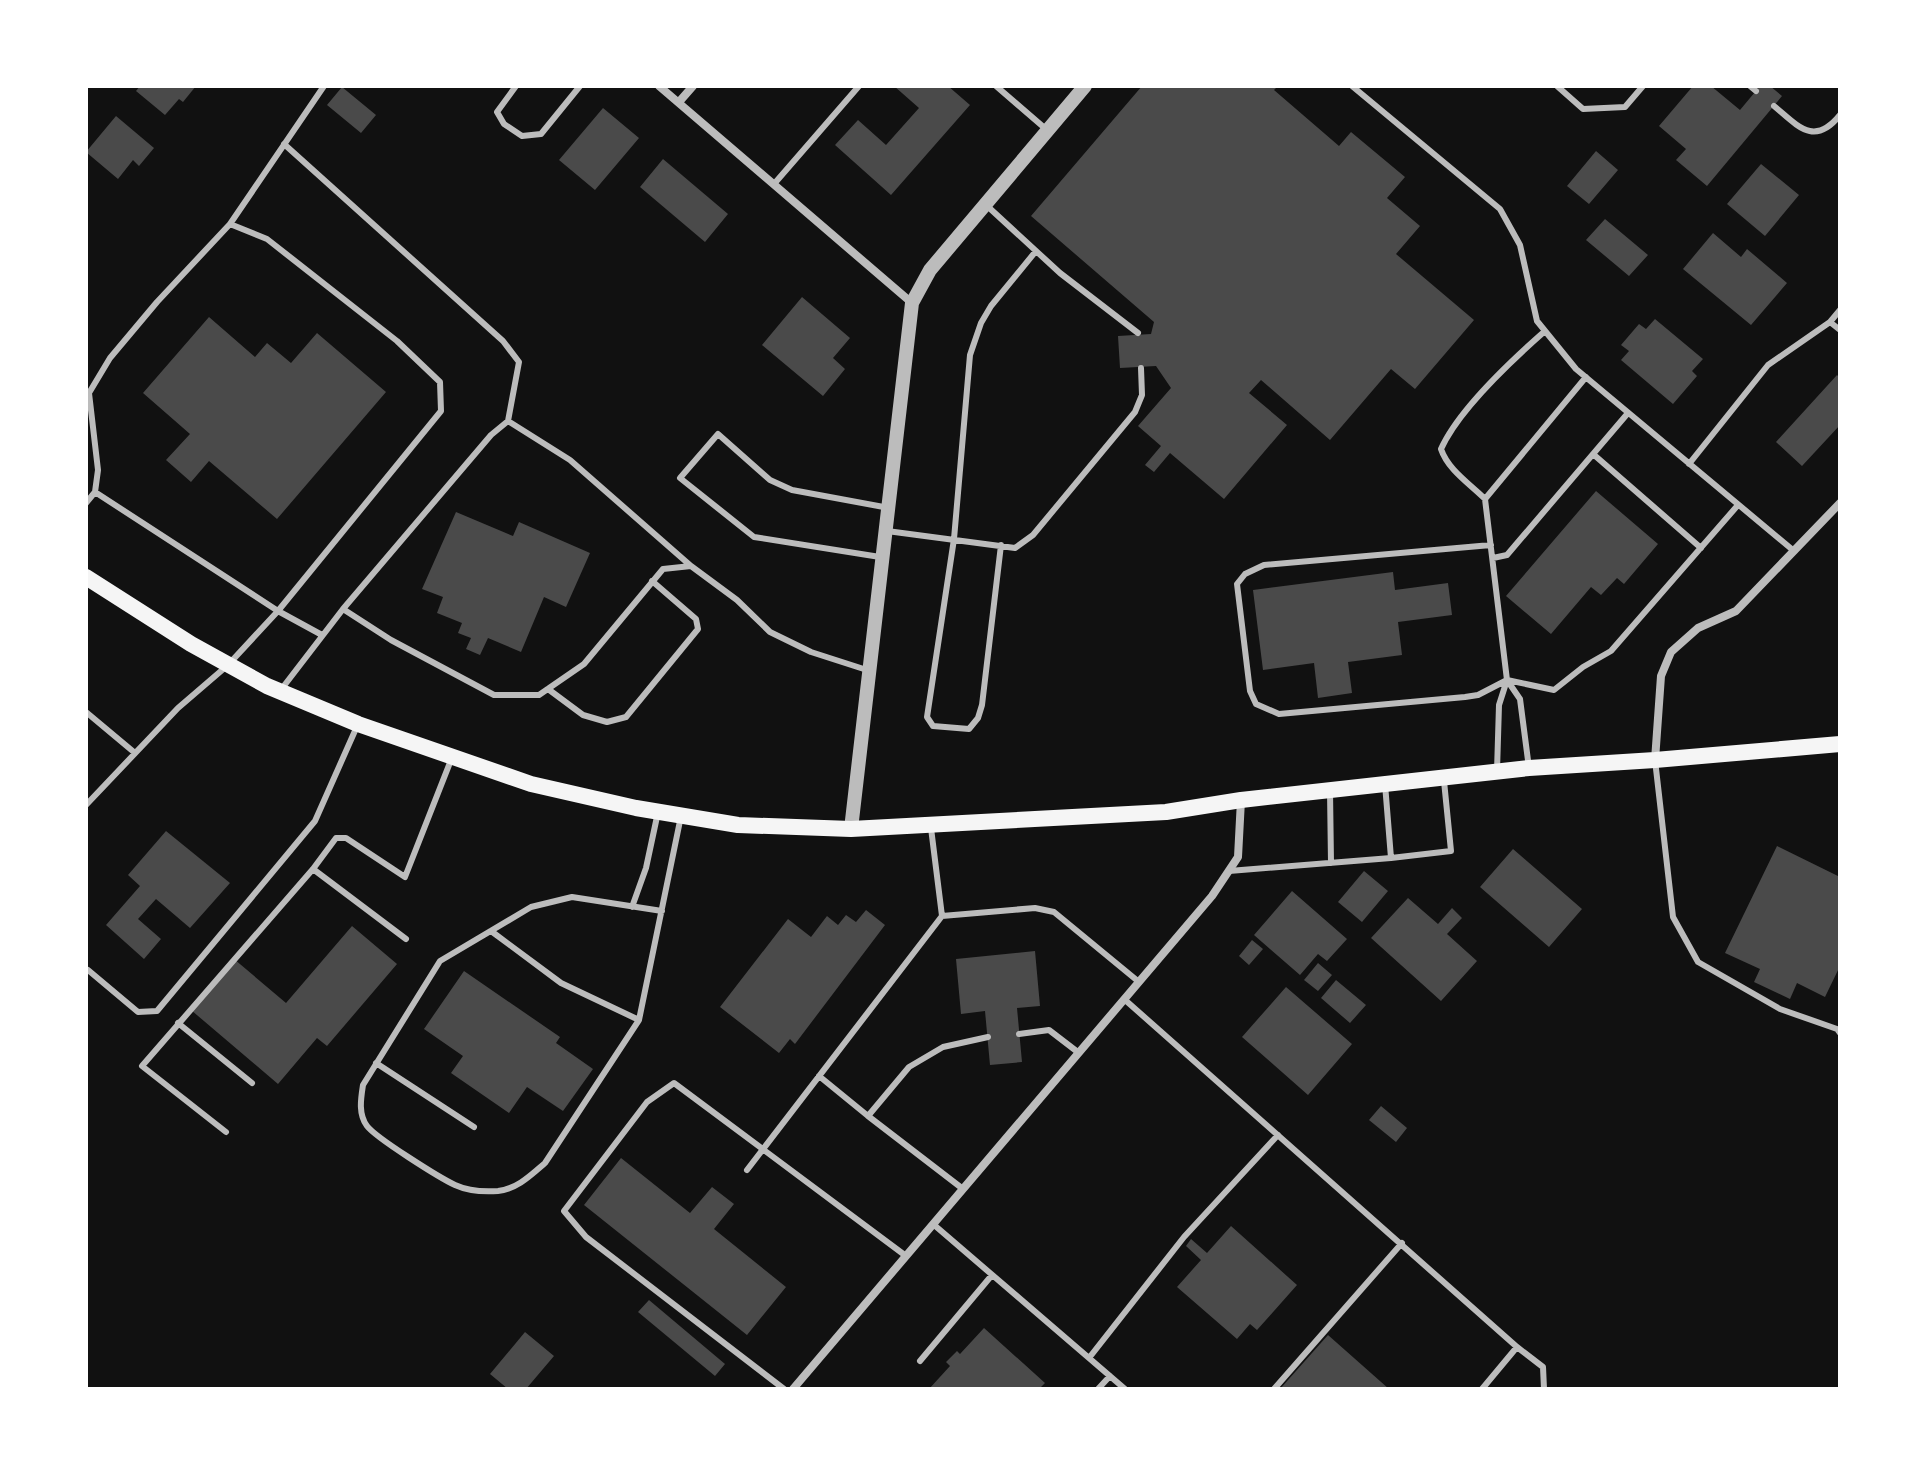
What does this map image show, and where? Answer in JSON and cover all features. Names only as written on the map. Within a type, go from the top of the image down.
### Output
[{"type":"main road","points":[[86,577],[228,665],[358,724],[531,784],[658,812],[738,825],[851,829],[1166,812],[1241,800],[1497,771],[1840,744]]},
{"type":"street","points":[[659,86],[912,303]]},
{"type":"street","points":[[679,102],[693,86]]},
{"type":"street","points":[[851,829],[912,303],[930,270],[1085,86]]},
{"type":"street","points":[[1655,760],[1661,676],[1671,652],[1698,628],[1736,611],[1840,503]]},
{"type":"street","points":[[793,1389],[1212,896],[1238,857],[1241,800]]},
{"type":"lane","points":[[86,503],[95,492],[98,470],[89,393],[110,358],[230,224],[324,86]]},
{"type":"lane","points":[[516,86],[497,112],[504,124],[522,136],[541,134],[580,86]]},
{"type":"lane","points":[[774,184],[859,86]]},
{"type":"lane","points":[[996,86],[1047,130]]},
{"type":"lane","points":[[1352,86],[1500,209],[1520,245],[1537,321],[1586,377],[1794,551]]},
{"type":"lane","points":[[1557,86],[1583,109],[1625,107],[1643,86]]},
{"type":"lane","points":[[1774,106],[1800,128],[1812,133],[1822,131],[1840,115]]},
{"type":"lane","points":[[280,691],[343,609],[491,435],[508,421],[519,362],[503,341],[284,144]]},
{"type":"lane","points":[[985,204],[1036,251],[1138,333]]},
{"type":"lane","points":[[86,805],[178,708],[228,665],[278,611],[441,411],[440,382],[397,341],[267,239],[230,224]]},
{"type":"lane","points":[[1001,545],[978,718],[969,729],[933,726],[927,717],[954,539],[970,355],[981,323],[991,306],[1036,251]]},
{"type":"lane","points":[[1689,464],[1768,365],[1830,322],[1840,310]]},
{"type":"lane","points":[[1830,322],[1840,330]]},
{"type":"lane","points":[[1497,771],[1499,705],[1507,680],[1485,499],[1444,458],[1441,449],[1446,437],[1492,382],[1545,331]]},
{"type":"lane","points":[[886,530],[1015,548],[1033,535],[1135,412],[1142,395],[1141,368]]},
{"type":"lane","points":[[1485,499],[1586,377]]},
{"type":"lane","points":[[1493,558],[1507,555],[1628,413]]},
{"type":"lane","points":[[508,421],[570,460],[691,566],[737,600],[770,632],[811,652],[870,671]]},
{"type":"lane","points":[[883,558],[754,537],[680,478],[718,434],[770,480],[792,490],[889,508]]},
{"type":"lane","points":[[1593,454],[1701,548]]},
{"type":"lane","points":[[95,492],[278,611],[322,635]]},
{"type":"lane","points":[[1491,545],[1264,565],[1245,574],[1237,584],[1250,691],[1256,704],[1279,714],[1465,697],[1478,695],[1507,680],[1554,690],[1583,667],[1611,651],[1738,505]]},
{"type":"lane","points":[[343,609],[391,640],[494,695],[539,695],[584,664],[663,569],[691,566]]},
{"type":"lane","points":[[548,689],[583,715],[607,722],[626,717],[698,629],[696,619],[652,581]]},
{"type":"lane","points":[[1507,680],[1520,699],[1529,768]]},
{"type":"lane","points":[[86,712],[135,753]]},
{"type":"lane","points":[[88,970],[138,1012],[157,1011],[315,821],[358,724]]},
{"type":"lane","points":[[226,1132],[142,1066],[313,869],[336,838],[346,838],[405,877],[453,757]]},
{"type":"lane","points":[[1655,760],[1673,917],[1698,962],[1780,1009],[1837,1029],[1840,1033]]},
{"type":"lane","points":[[1229,871],[1451,851],[1443,778]]},
{"type":"lane","points":[[1385,784],[1391,858]]},
{"type":"lane","points":[[86,788],[95,795]]},
{"type":"lane","points":[[1330,791],[1331,863]]},
{"type":"lane","points":[[632,907],[646,868],[658,812]]},
{"type":"lane","points":[[662,911],[572,897],[531,907],[440,961],[363,1085],[360,1105],[367,1126],[456,1185],[474,1191],[501,1191],[526,1180],[545,1163],[639,1020],[662,911],[682,816]]},
{"type":"lane","points":[[747,1170],[942,916],[931,824]]},
{"type":"lane","points":[[313,869],[406,939]]},
{"type":"lane","points":[[942,916],[1035,908],[1054,912],[1139,982]]},
{"type":"lane","points":[[491,931],[561,983],[639,1020]]},
{"type":"lane","points":[[1124,999],[1543,1367],[1544,1389]]},
{"type":"lane","points":[[178,1023],[252,1083]]},
{"type":"lane","points":[[1019,1034],[1049,1030],[1079,1053]]},
{"type":"lane","points":[[868,1116],[909,1067],[943,1047],[988,1037]]},
{"type":"lane","points":[[376,1063],[474,1127]]},
{"type":"lane","points":[[819,1076],[963,1189]]},
{"type":"lane","points":[[784,1389],[586,1237],[564,1211],[647,1102],[674,1083],[906,1256]]},
{"type":"lane","points":[[1089,1358],[1184,1237],[1278,1135]]},
{"type":"lane","points":[[933,1224],[1125,1389]]},
{"type":"lane","points":[[1274,1389],[1402,1243]]},
{"type":"lane","points":[[920,1361],[992,1275]]},
{"type":"lane","points":[[1482,1389],[1517,1347]]},
{"type":"lane","points":[[1098,1389],[1110,1376]]},
{"type":"building","points":[[140,86],[196,86],[183,102],[179,99],[165,115],[136,91]]},
{"type":"building","points":[[894,86],[948,86],[970,105],[891,195],[835,145],[858,120],[886,145],[919,108]]},
{"type":"building","points":[[1142,86],[1278,86],[1274,90],[1339,146],[1351,132],[1405,177],[1387,198],[1420,226],[1396,254],[1474,320],[1415,389],[1391,369],[1330,440],[1261,380],[1249,393],[1287,425],[1224,499],[1170,453],[1154,472],[1145,465],[1161,446],[1138,426],[1171,388],[1156,366],[1120,368],[1118,336],[1151,334],[1154,322],[1031,216]]},
{"type":"building","points":[[1693,86],[1711,86],[1740,110],[1760,86],[1770,86],[1782,96],[1707,186],[1676,160],[1686,149],[1659,126]]},
{"type":"building","points":[[342,87],[376,115],[361,133],[327,105]]},
{"type":"building","points":[[603,108],[639,138],[595,190],[559,160]]},
{"type":"building","points":[[116,116],[154,148],[139,166],[133,160],[118,179],[86,152]]},
{"type":"building","points":[[1596,151],[1618,170],[1589,204],[1567,186]]},
{"type":"building","points":[[663,159],[728,214],[705,242],[640,187]]},
{"type":"building","points":[[1761,164],[1799,195],[1765,236],[1727,204]]},
{"type":"building","points":[[1605,219],[1648,255],[1629,276],[1586,240]]},
{"type":"building","points":[[1713,233],[1741,257],[1747,249],[1787,283],[1751,325],[1683,269]]},
{"type":"building","points":[[802,297],[850,338],[833,358],[845,369],[823,396],[762,345]]},
{"type":"building","points":[[209,317],[255,357],[267,343],[291,363],[317,333],[386,392],[277,519],[209,461],[191,482],[166,460],[190,434],[143,393]]},
{"type":"building","points":[[1655,319],[1703,359],[1692,371],[1697,376],[1673,404],[1621,360],[1629,351],[1621,345],[1639,324],[1646,329]]},
{"type":"building","points":[[1837,375],[1840,378],[1840,425],[1802,466],[1776,442]]},
{"type":"building","points":[[1596,491],[1658,544],[1624,584],[1617,578],[1601,595],[1591,587],[1551,634],[1506,596]]},
{"type":"building","points":[[456,512],[513,536],[519,522],[590,553],[566,607],[544,597],[521,652],[488,638],[480,655],[466,649],[471,638],[458,633],[462,623],[437,613],[443,597],[422,589]]},
{"type":"building","points":[[1393,572],[1395,590],[1448,583],[1452,615],[1398,622],[1402,655],[1348,662],[1352,693],[1318,698],[1314,663],[1263,670],[1253,590]]},
{"type":"building","points":[[166,831],[230,883],[190,928],[156,899],[138,919],[161,939],[144,959],[106,925],[140,886],[128,875]]},
{"type":"building","points":[[1777,846],[1840,877],[1840,966],[1825,997],[1797,983],[1790,999],[1754,982],[1760,969],[1725,953]]},
{"type":"building","points":[[1513,849],[1582,909],[1549,947],[1480,887]]},
{"type":"building","points":[[1364,871],[1388,891],[1362,922],[1338,902]]},
{"type":"building","points":[[1292,891],[1347,939],[1327,961],[1318,954],[1300,975],[1254,935]]},
{"type":"building","points":[[1408,898],[1438,924],[1452,908],[1462,918],[1447,934],[1477,961],[1441,1001],[1371,938]]},
{"type":"building","points":[[866,910],[885,925],[795,1044],[790,1039],[779,1053],[720,1007],[788,919],[811,937],[827,916],[838,925],[846,915],[856,922]]},
{"type":"building","points":[[352,926],[397,964],[327,1046],[317,1038],[278,1084],[191,1010],[234,959],[286,1003]]},
{"type":"building","points":[[1252,940],[1263,949],[1249,965],[1239,956]]},
{"type":"building","points":[[1035,951],[1040,1006],[1017,1008],[1022,1062],[990,1065],[985,1011],[961,1014],[956,959]]},
{"type":"building","points":[[1318,963],[1332,975],[1318,991],[1304,980]]},
{"type":"building","points":[[464,971],[560,1037],[556,1043],[593,1069],[563,1111],[527,1087],[509,1113],[451,1073],[463,1056],[424,1029]]},
{"type":"building","points":[[1336,980],[1366,1005],[1350,1023],[1321,998]]},
{"type":"building","points":[[1286,987],[1352,1044],[1308,1095],[1242,1037]]},
{"type":"building","points":[[1381,1106],[1407,1128],[1396,1142],[1369,1120]]},
{"type":"building","points":[[621,1158],[690,1213],[712,1187],[734,1204],[714,1229],[786,1287],[747,1335],[584,1205]]},
{"type":"building","points":[[1231,1226],[1297,1285],[1257,1330],[1250,1324],[1237,1339],[1177,1287],[1201,1260],[1186,1246],[1191,1239],[1207,1253]]},
{"type":"building","points":[[649,1300],[725,1364],[715,1376],[638,1312]]},
{"type":"building","points":[[984,1328],[1045,1383],[1039,1389],[929,1389],[950,1366],[946,1362],[957,1351],[960,1354]]},
{"type":"building","points":[[525,1332],[554,1356],[526,1389],[508,1389],[490,1374]]},
{"type":"building","points":[[1328,1335],[1389,1389],[1280,1389]]}]
